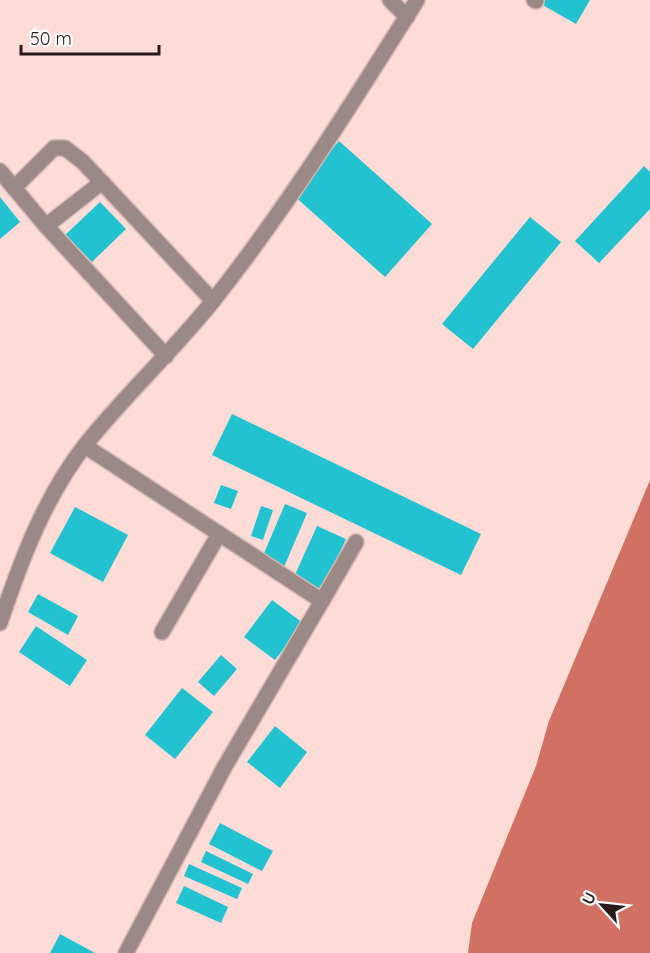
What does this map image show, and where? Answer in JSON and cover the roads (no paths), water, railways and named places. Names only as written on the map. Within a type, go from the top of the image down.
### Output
[{"type":"street","points":[[390,0],[407,17]]},
{"type":"street","points":[[0,623],[47,506],[85,446],[213,301],[261,235],[417,0]]},
{"type":"street","points":[[14,188],[47,153],[58,147],[77,156],[213,301]]},
{"type":"street","points":[[0,171],[46,226],[166,356]]},
{"type":"street","points":[[46,226],[102,182]]},
{"type":"street","points":[[85,446],[322,601]]},
{"type":"street","points":[[162,632],[219,534]]},
{"type":"street","points":[[126,953],[208,796],[356,542]]}]
